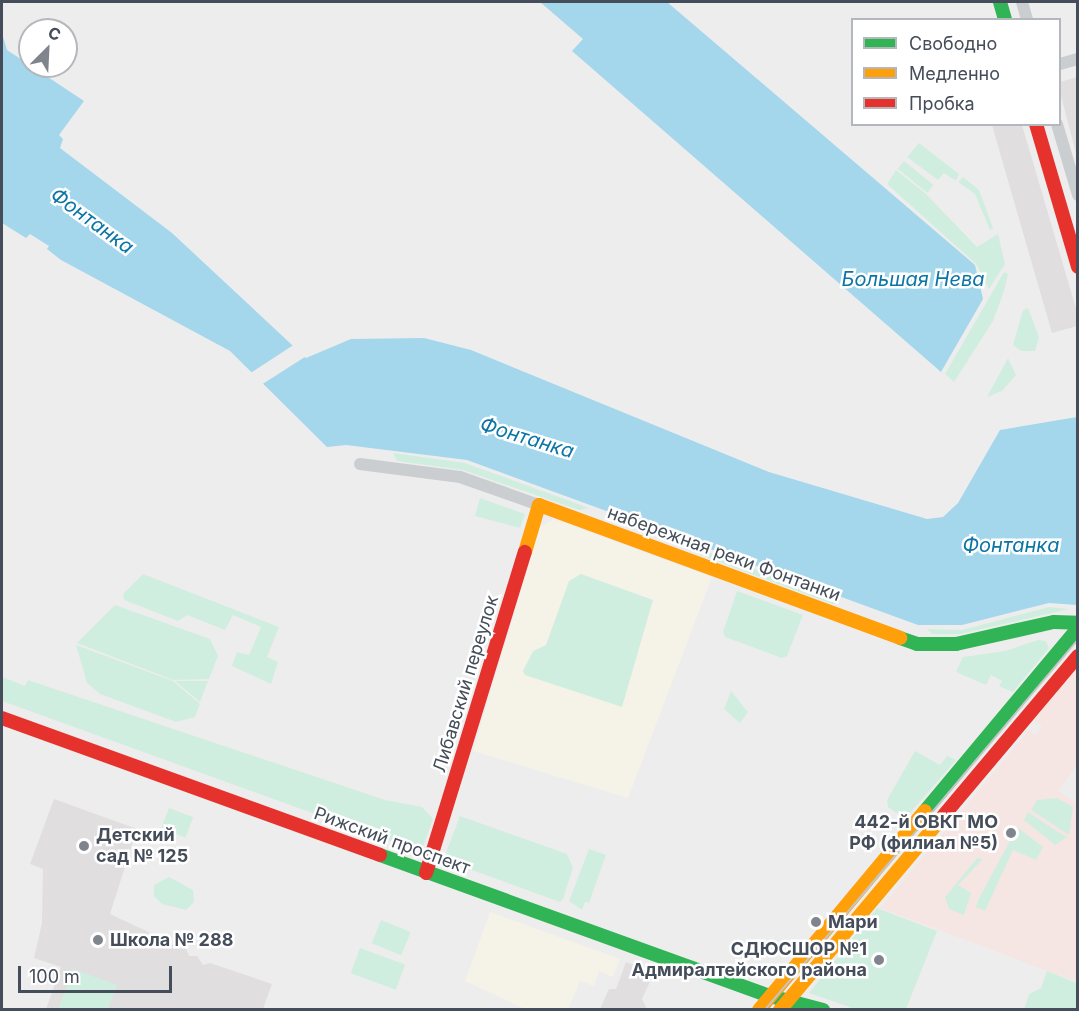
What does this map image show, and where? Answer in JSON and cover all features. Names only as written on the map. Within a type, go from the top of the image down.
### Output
[{"type":"street","points":[[1000,2],[1004,18]]},
{"type":"street","points":[[1022,2],[1026,18]]},
{"type":"street","points":[[1061,63],[1077,59]]},
{"type":"street","points":[[1037,126],[1051,177],[1072,226],[1077,267]]},
{"type":"street","points":[[1058,126],[1077,195]]},
{"type":"street","points":[[1051,177],[1071,172]]},
{"type":"street","name":"набережная реки Фонтанки","points":[[360,464],[460,477],[917,644],[956,644],[1054,622],[1077,623]]},
{"type":"street","name":"Либавский переулок","points":[[426,873],[539,505]]},
{"type":"street","points":[[759,1010],[1077,628]]},
{"type":"street","points":[[786,1006],[1077,656]]},
{"type":"street","name":"Рижский проспект","points":[[2,718],[770,996],[786,1006],[823,1010]]},
{"type":"shaded area","points":[[1078,77],[1077,157],[1061,96],[1061,82]]},
{"type":"shaded area","points":[[992,126],[1022,126],[1077,312],[1077,326],[1052,333]]},
{"type":"shaded area","points":[[554,519],[712,577],[628,798],[473,751],[540,527]]},
{"type":"shaded area","name":"442-й ОВКГ МО РФ (филиал №5)","points":[[1077,668],[1077,765],[1058,791],[1077,803],[1077,982],[880,908],[1029,730],[1036,735],[1042,727],[1034,720]]},
{"type":"shaded area","points":[[54,799],[137,829],[110,914],[157,936],[159,941],[186,948],[189,956],[197,956],[203,965],[210,963],[272,984],[263,1009],[46,1009],[61,967],[34,958],[42,923],[43,869],[30,864]]},
{"type":"shaded area","points":[[490,912],[620,959],[613,977],[599,971],[594,986],[580,981],[568,1010],[525,1009],[465,981]]},
{"type":"shaded area","points":[[626,962],[654,973],[642,999],[647,1009],[600,1009],[609,989],[616,989]]},
{"type":"green space","points":[[919,143],[959,174],[956,181],[944,173],[938,180],[907,157]]},
{"type":"green space","points":[[904,161],[934,185],[927,193],[898,169]]},
{"type":"green space","points":[[896,170],[926,194],[977,247],[998,234],[1005,264],[989,289],[976,264],[887,184]]},
{"type":"green space","points":[[963,177],[979,190],[993,228],[990,230],[975,194],[958,182]]},
{"type":"green space","points":[[1004,272],[1008,274],[993,321],[954,382],[945,374]]},
{"type":"green space","points":[[1028,308],[1039,337],[1035,351],[1021,351],[1013,345],[1023,310]]},
{"type":"green space","points":[[1008,358],[1016,375],[1002,391],[987,397]]},
{"type":"green space","points":[[393,453],[465,463],[589,508],[579,510],[463,470],[397,461]]},
{"type":"green space","points":[[480,498],[525,514],[520,528],[475,516]]},
{"type":"green space","points":[[673,539],[841,601],[833,604],[746,572],[675,545]]},
{"type":"green space","points":[[143,574],[279,627],[267,657],[278,662],[271,684],[232,666],[237,652],[249,655],[261,627],[233,615],[225,630],[187,615],[178,621],[124,600],[123,594]]},
{"type":"green space","points":[[581,574],[653,600],[622,707],[525,675],[523,671],[533,651],[546,645],[569,581]]},
{"type":"green space","points":[[737,591],[803,615],[787,656],[782,658],[725,637],[723,632]]},
{"type":"green space","points":[[115,605],[210,639],[218,656],[209,679],[173,680],[77,643]]},
{"type":"green space","points":[[1049,607],[1069,609],[960,634],[932,634],[927,629],[962,630]]},
{"type":"green space","points":[[1038,640],[1046,641],[1049,648],[1013,692],[999,686],[1002,681],[991,675],[986,685],[956,672],[963,657],[1005,651]]},
{"type":"green space","points":[[76,645],[173,681],[200,704],[195,717],[176,722],[100,694],[87,683]]},
{"type":"green space","points":[[2,677],[25,686],[28,680],[385,800],[422,807],[433,819],[423,847],[412,849],[2,701]]},
{"type":"green space","points":[[175,681],[208,681],[200,702]]},
{"type":"green space","points":[[731,691],[748,712],[740,723],[724,709]]},
{"type":"green space","points":[[915,751],[940,765],[947,756],[956,760],[905,819],[888,807],[887,800]]},
{"type":"green space","points":[[1057,798],[1073,807],[1069,835],[1031,810],[1037,800]]},
{"type":"green space","points":[[169,808],[193,817],[185,838],[161,829]]},
{"type":"green space","points":[[1028,812],[1067,837],[1055,845],[1024,820]]},
{"type":"green space","points":[[460,816],[567,854],[573,868],[563,899],[560,902],[447,861],[444,858]]},
{"type":"green space","points":[[1017,827],[1043,847],[1036,860],[1013,850],[985,911],[976,907],[1010,841],[1008,835]]},
{"type":"green space","points":[[589,849],[606,855],[589,903],[585,902],[582,910],[569,901]]},
{"type":"green space","points":[[977,858],[983,859],[958,885],[971,893],[964,915],[949,909],[945,897]]},
{"type":"green space","points":[[169,877],[193,890],[194,902],[186,910],[162,904],[154,896],[154,885]]},
{"type":"green space","name":"СДЮСШОР №1 Адмиралтейского района","points":[[877,908],[937,931],[906,1009],[855,1009],[809,993]]},
{"type":"green space","points":[[381,920],[411,932],[401,955],[372,943]]},
{"type":"green space","points":[[360,948],[405,964],[396,990],[351,973]]},
{"type":"green space","points":[[73,969],[117,985],[108,1009],[58,1009]]},
{"type":"green space","points":[[1047,971],[1077,983],[1076,1009],[1024,1009],[1029,994],[1041,988]]},
{"type":"water","name":"Большая Нева","points":[[540,2],[667,2],[975,265],[983,299],[941,372],[572,51],[583,39]]},
{"type":"water","name":"Фонтанка","points":[[2,33],[7,50],[18,57],[18,78],[49,78],[84,101],[59,135],[63,139],[60,148],[172,233],[306,358],[351,339],[424,338],[471,350],[769,472],[927,519],[943,517],[958,503],[1000,430],[1077,417],[1077,605],[1049,603],[962,625],[918,625],[467,460],[346,445],[327,447],[230,351],[61,260],[47,249],[49,246],[30,234],[26,238],[2,223]]},
{"type":"pier","points":[[295,344],[308,355],[261,385],[249,374]]},
{"type":"tram line","points":[[765,1010],[1078,640]]},
{"type":"traffic: fast","points":[[1000,2],[1004,18]]},
{"type":"traffic: fast","points":[[900,638],[917,644],[956,644],[1054,622],[1078,623]]},
{"type":"traffic: fast","points":[[925,811],[1078,628]]},
{"type":"traffic: fast","points":[[380,855],[770,996],[823,1010]]},
{"type":"traffic: slow","points":[[525,552],[539,505],[900,638]]},
{"type":"traffic: slow","points":[[759,1010],[925,811]]},
{"type":"traffic: slow","points":[[780,1010],[944,815]]},
{"type":"traffic: jam","points":[[1037,126],[1078,267]]},
{"type":"traffic: jam","points":[[426,873],[525,552]]},
{"type":"traffic: jam","points":[[944,815],[1078,656]]},
{"type":"traffic: jam","points":[[2,718],[380,855]]},
{"type":"place","name":"442-й ОВКГ МО РФ (филиал №5)","points":[[1011,833]]},
{"type":"place","name":"Детский сад № 125","points":[[84,846]]},
{"type":"place","name":"Мари","points":[[816,922]]},
{"type":"place","name":"Школа № 288","points":[[98,940]]},
{"type":"place","name":"СДЮСШОР №1 Адмиралтейского района","points":[[879,960]]}]
